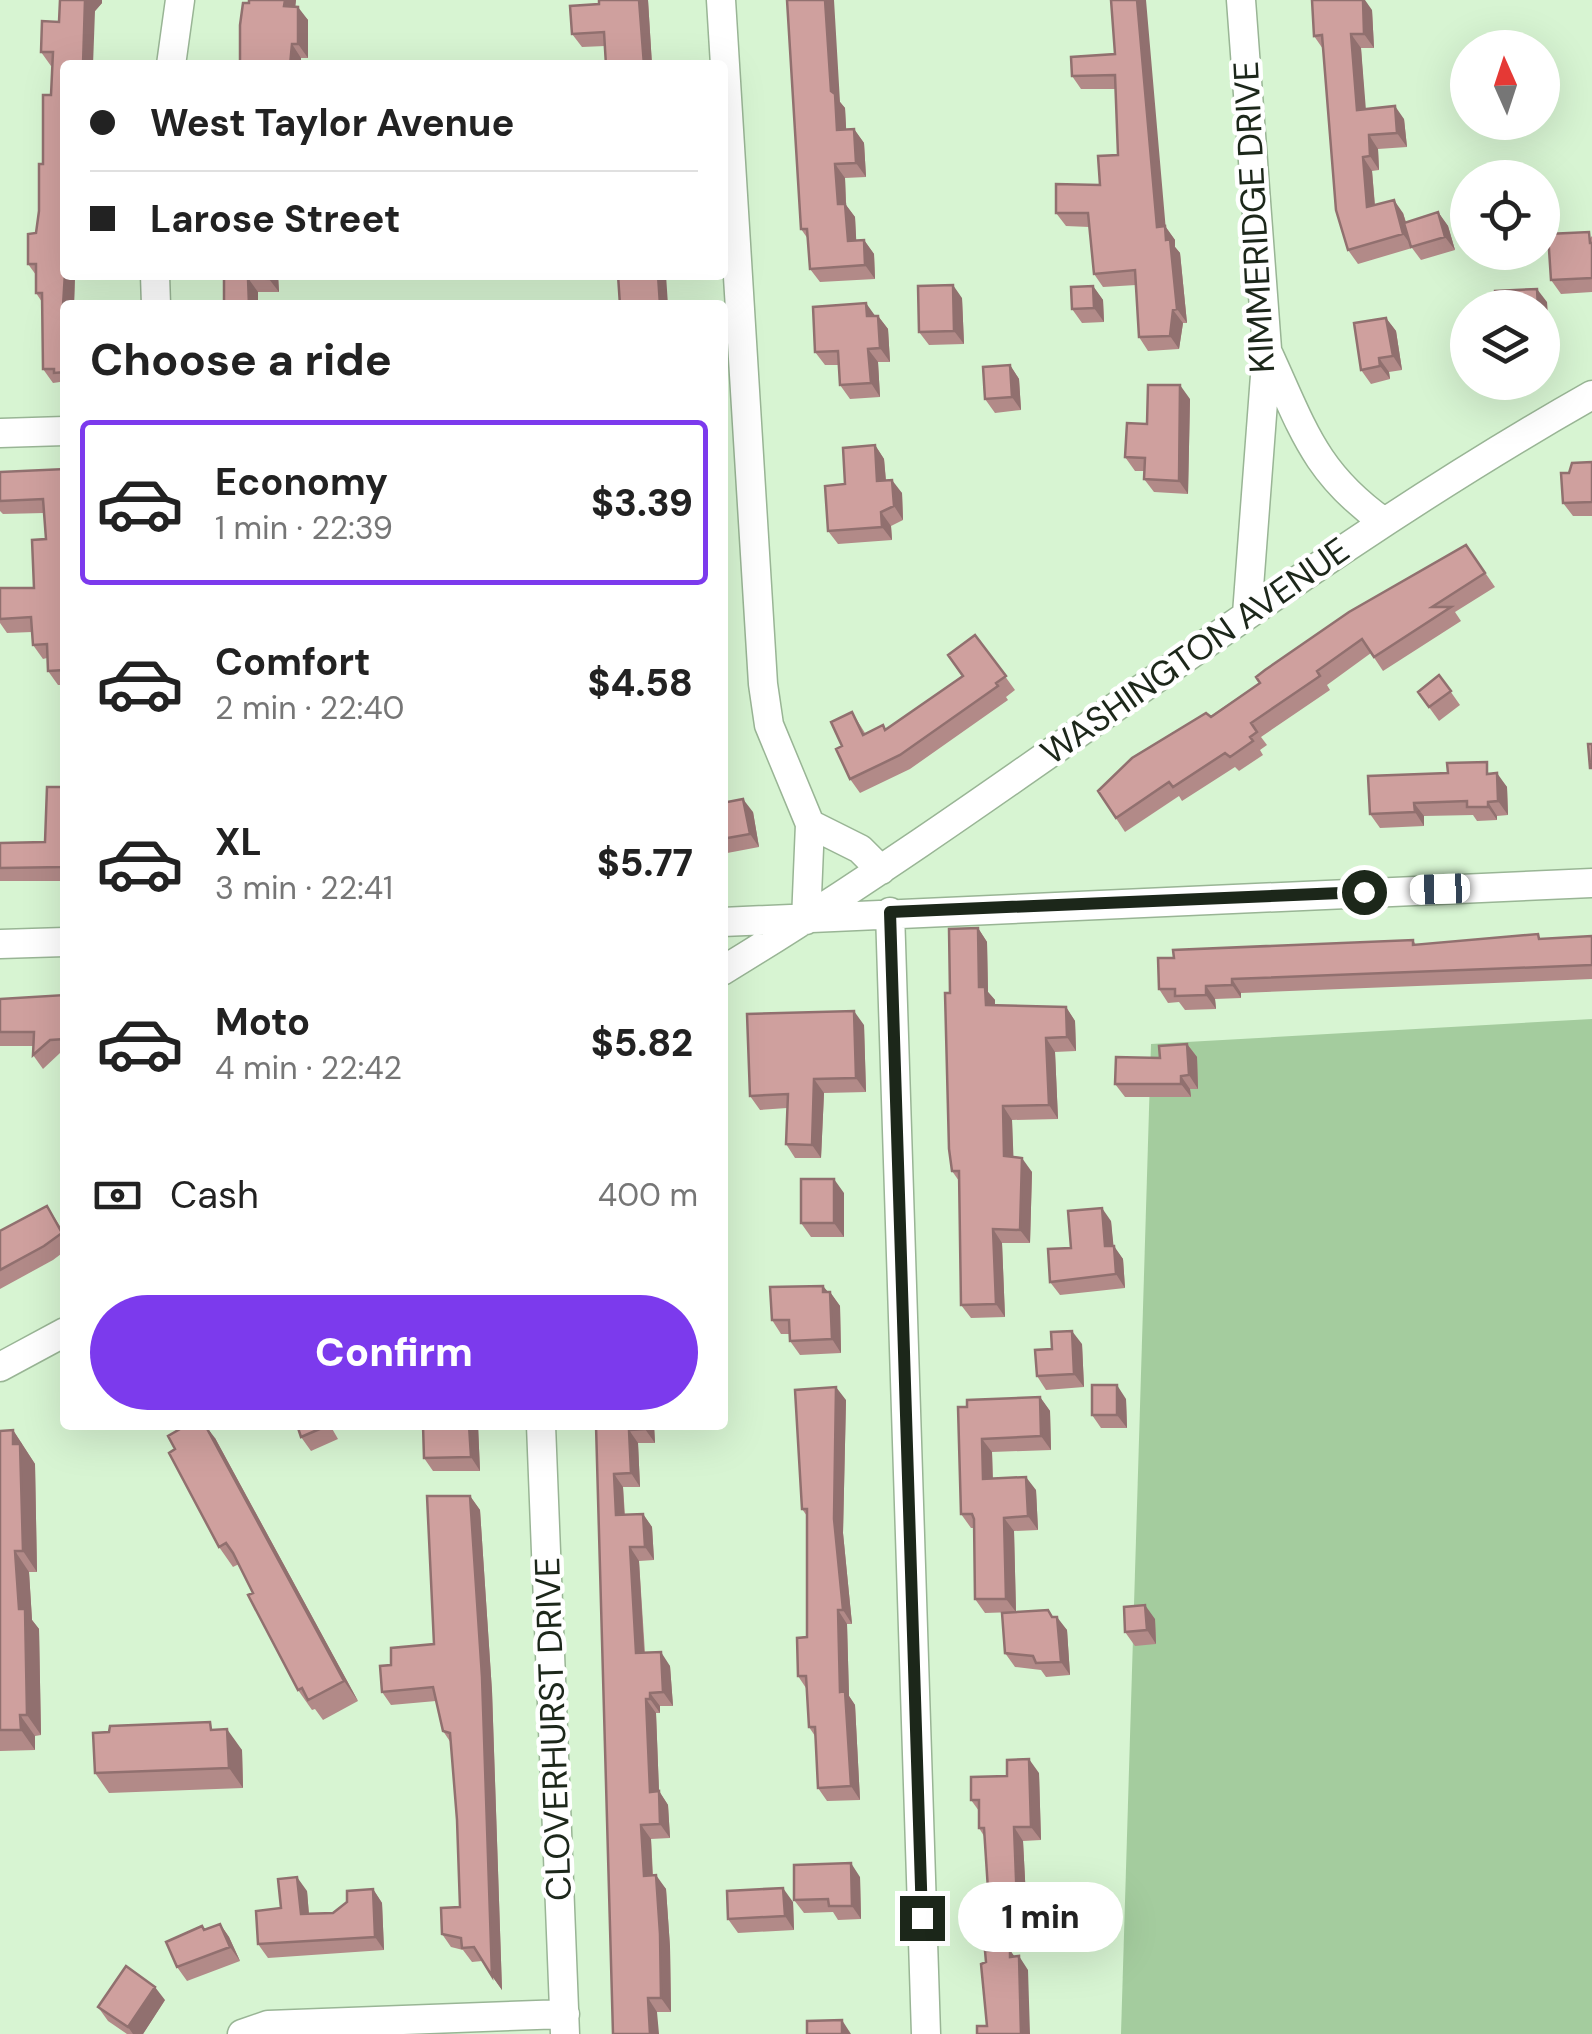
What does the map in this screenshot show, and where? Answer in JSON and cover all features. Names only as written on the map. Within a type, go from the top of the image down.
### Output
[{"type":"street","points":[[171,60],[180,0]]},
{"type":"street","points":[[721,0],[723,60]]},
{"type":"street","name":"KIMMERIDGE DRIVE","points":[[1241,0],[1266,350],[1247,614]]},
{"type":"street","points":[[728,221],[734,411],[769,725],[810,824],[806,920]]},
{"type":"street","points":[[1266,350],[1317,461],[1348,496],[1384,522]]},
{"type":"street","name":"WASHINGTON AVENUE","points":[[728,967],[881,870],[1384,522],[1592,395]]},
{"type":"street","points":[[0,433],[60,431]]},
{"type":"street","points":[[810,824],[860,849],[881,870]]},
{"type":"street","points":[[728,922],[1592,882]]},
{"type":"street","points":[[890,912],[926,2034]]},
{"type":"street","points":[[0,944],[60,942]]},
{"type":"street","points":[[0,1367],[60,1335]]},
{"type":"street","name":"CLOVERHURST DRIVE","points":[[541,1430],[565,2024]]},
{"type":"street","points":[[242,2034],[268,2025],[565,2024]]},
{"type":"green space","points":[[1592,1019],[1592,2034],[1121,2034],[1151,1044]]},
{"type":"building","points":[[60,0],[85,0],[83,60],[60,60],[60,280],[65,280],[63,300],[60,300],[60,372],[54,373],[54,369],[43,369],[42,293],[36,293],[36,264],[28,264],[28,234],[36,233],[39,211],[43,95],[51,95],[53,52],[41,52],[42,21],[59,22]]},
{"type":"building","points":[[285,0],[284,6],[298,7],[298,44],[292,44],[290,60],[240,60],[243,3]]},
{"type":"building","points":[[599,0],[639,0],[644,60],[606,60],[604,32],[572,34],[570,6],[599,4]]},
{"type":"building","points":[[787,0],[825,0],[837,130],[854,129],[856,163],[835,164],[838,204],[845,204],[848,241],[864,240],[865,265],[810,269],[807,229],[801,229]]},
{"type":"building","points":[[1111,0],[1137,0],[1157,227],[1165,226],[1166,240],[1170,239],[1177,309],[1173,310],[1170,336],[1139,337],[1135,270],[1094,274],[1088,213],[1056,213],[1056,184],[1100,185],[1098,156],[1118,155],[1115,75],[1072,76],[1071,57],[1115,54]]},
{"type":"building","points":[[1312,0],[1363,0],[1364,34],[1351,34],[1357,110],[1395,106],[1397,133],[1369,135],[1370,156],[1363,157],[1367,207],[1394,200],[1403,234],[1348,250],[1336,210],[1322,35],[1314,36]]},
{"type":"building","points":[[1438,212],[1445,237],[1411,247],[1404,223]]},
{"type":"building","points":[[1589,232],[1592,278],[1551,280],[1550,270],[1560,270],[1560,233]]},
{"type":"building","points":[[224,280],[248,280],[249,300],[224,300]]},
{"type":"building","points":[[618,280],[658,280],[660,300],[620,300]]},
{"type":"building","points":[[953,285],[954,331],[919,332],[918,286]]},
{"type":"building","points":[[1093,286],[1094,308],[1072,309],[1071,287]]},
{"type":"building","points":[[866,303],[867,316],[878,316],[880,348],[868,349],[871,383],[840,385],[838,351],[815,352],[813,307]]},
{"type":"building","points":[[1386,318],[1393,356],[1379,358],[1380,366],[1361,370],[1354,323]]},
{"type":"building","points":[[1010,365],[1012,397],[985,399],[983,367]]},
{"type":"building","points":[[1148,385],[1180,385],[1179,481],[1144,479],[1145,458],[1125,457],[1127,423],[1147,424]]},
{"type":"building","points":[[875,445],[877,481],[892,480],[894,506],[881,512],[882,527],[828,531],[825,486],[845,484],[843,448]]},
{"type":"building","points":[[1592,462],[1592,502],[1563,503],[1561,473],[1569,473],[1572,463]]},
{"type":"building","points":[[60,469],[60,670],[48,671],[47,644],[33,645],[31,617],[0,619],[0,588],[34,588],[32,540],[46,539],[43,499],[0,501],[0,472]]},
{"type":"building","points":[[1466,545],[1485,573],[1432,607],[1451,607],[1374,657],[1362,639],[1317,671],[1320,676],[1251,723],[1257,732],[1250,737],[1253,741],[1230,757],[1225,753],[1173,787],[1169,782],[1116,818],[1098,791],[1132,758],[1206,713],[1211,717],[1260,683],[1256,677],[1265,670],[1349,612]]},
{"type":"building","points":[[975,635],[1006,676],[996,683],[998,686],[900,755],[850,779],[836,749],[842,746],[831,722],[852,712],[863,735],[883,725],[885,730],[963,676],[948,655]]},
{"type":"building","points":[[1439,675],[1451,691],[1429,707],[1418,692]]},
{"type":"building","points":[[1588,744],[1592,744],[1592,768],[1590,768]]},
{"type":"building","points":[[1487,762],[1487,774],[1497,773],[1498,801],[1488,802],[1488,807],[1467,807],[1467,801],[1414,803],[1415,812],[1370,814],[1368,776],[1448,773],[1447,763]]},
{"type":"building","points":[[47,787],[60,787],[60,867],[0,868],[0,843],[45,842]]},
{"type":"building","points":[[743,799],[750,834],[728,838],[728,802]]},
{"type":"building","points":[[978,928],[979,987],[985,987],[986,1005],[1066,1007],[1067,1037],[1046,1038],[1049,1105],[1003,1106],[1004,1156],[1022,1158],[1020,1230],[993,1229],[996,1304],[961,1305],[959,1171],[952,1171],[949,1149],[945,993],[950,993],[949,929]]},
{"type":"building","points":[[1538,934],[1539,939],[1592,936],[1592,965],[1232,979],[1232,985],[1206,986],[1206,995],[1175,996],[1175,989],[1159,989],[1158,958],[1174,958],[1173,950],[1413,940],[1413,945]]},
{"type":"building","points":[[60,995],[60,1039],[50,1040],[33,1055],[34,1032],[0,1032],[0,999]]},
{"type":"building","points":[[854,1011],[856,1078],[814,1079],[812,1145],[786,1144],[788,1094],[750,1096],[747,1014]]},
{"type":"building","points":[[1187,1044],[1189,1075],[1181,1076],[1181,1084],[1115,1084],[1116,1057],[1160,1058],[1159,1046]]},
{"type":"building","points":[[801,1179],[834,1179],[834,1223],[801,1223]]},
{"type":"building","points":[[47,1206],[60,1234],[0,1270],[0,1231]]},
{"type":"building","points":[[1102,1208],[1105,1246],[1114,1246],[1116,1274],[1050,1282],[1048,1249],[1071,1248],[1068,1211]]},
{"type":"building","points":[[823,1286],[823,1292],[830,1292],[832,1339],[790,1341],[789,1320],[772,1320],[770,1287]]},
{"type":"building","points":[[1072,1331],[1074,1374],[1037,1376],[1035,1350],[1052,1349],[1051,1332]]},
{"type":"building","points":[[1092,1385],[1117,1385],[1117,1415],[1092,1415]]},
{"type":"building","points":[[836,1387],[834,1519],[843,1610],[838,1610],[840,1692],[845,1691],[851,1786],[818,1788],[815,1727],[809,1727],[806,1676],[798,1676],[797,1638],[807,1637],[807,1509],[802,1509],[795,1390]]},
{"type":"building","points":[[1040,1397],[1041,1436],[982,1439],[983,1479],[1026,1477],[1028,1516],[1004,1518],[1006,1599],[975,1599],[974,1519],[972,1514],[961,1514],[958,1407],[967,1407],[967,1400]]},
{"type":"building","points":[[13,1430],[13,1444],[20,1444],[23,1551],[15,1551],[19,1609],[25,1609],[27,1715],[20,1715],[21,1730],[0,1730],[0,1431]]},
{"type":"building","points":[[178,1430],[208,1430],[344,1681],[308,1700],[302,1688],[298,1690],[248,1595],[253,1593],[233,1553],[226,1543],[219,1547],[169,1453],[175,1449],[168,1436]]},
{"type":"building","points":[[299,1430],[317,1430],[301,1437]]},
{"type":"building","points":[[423,1430],[469,1430],[471,1457],[424,1458]]},
{"type":"building","points":[[596,1430],[629,1430],[631,1473],[614,1474],[616,1515],[643,1514],[645,1547],[630,1547],[636,1653],[661,1652],[663,1692],[650,1693],[650,1699],[646,1699],[650,1792],[659,1791],[660,1824],[641,1825],[644,1876],[656,1875],[661,1998],[648,1998],[650,2034],[613,2034]]},
{"type":"building","points":[[427,1496],[470,1496],[482,1677],[492,1976],[474,1947],[462,1948],[461,1938],[442,1934],[441,1908],[460,1907],[457,1820],[450,1733],[443,1731],[433,1687],[382,1692],[380,1666],[391,1665],[391,1648],[434,1644]]},
{"type":"building","points":[[1145,1605],[1147,1630],[1125,1632],[1124,1607]]},
{"type":"building","points":[[1048,1610],[1052,1617],[1057,1617],[1061,1662],[1036,1663],[1033,1656],[1005,1653],[1002,1613]]},
{"type":"building","points":[[210,1722],[211,1730],[227,1729],[229,1768],[95,1773],[93,1733],[109,1732],[110,1726]]},
{"type":"building","points":[[1029,1759],[1031,1827],[1014,1827],[1017,1904],[989,1905],[984,1828],[979,1828],[979,1800],[971,1800],[971,1777],[1007,1776],[1007,1760]]},
{"type":"building","points":[[851,1863],[852,1906],[829,1906],[828,1899],[794,1900],[794,1865]]},
{"type":"building","points":[[297,1877],[301,1914],[333,1913],[347,1902],[347,1891],[373,1889],[375,1937],[258,1944],[256,1911],[281,1908],[278,1879]]},
{"type":"building","points":[[783,1888],[785,1916],[728,1919],[727,1891]]},
{"type":"building","points":[[1078,1890],[1080,1919],[1055,1921],[1053,1891]]},
{"type":"building","points":[[220,1924],[230,1947],[177,1967],[166,1942],[202,1926],[204,1930]]},
{"type":"building","points":[[1010,1950],[1010,1957],[1019,1956],[1021,2034],[977,2034],[977,2026],[987,2026],[981,1964],[986,1962],[985,1951]]},
{"type":"building","points":[[126,1966],[155,1987],[128,2027],[98,2007]]},
{"type":"building","points":[[842,2020],[842,2034],[807,2034],[807,2021]]},
{"type":"route","points":[[922,1918],[890,912],[1364,892]]}]
